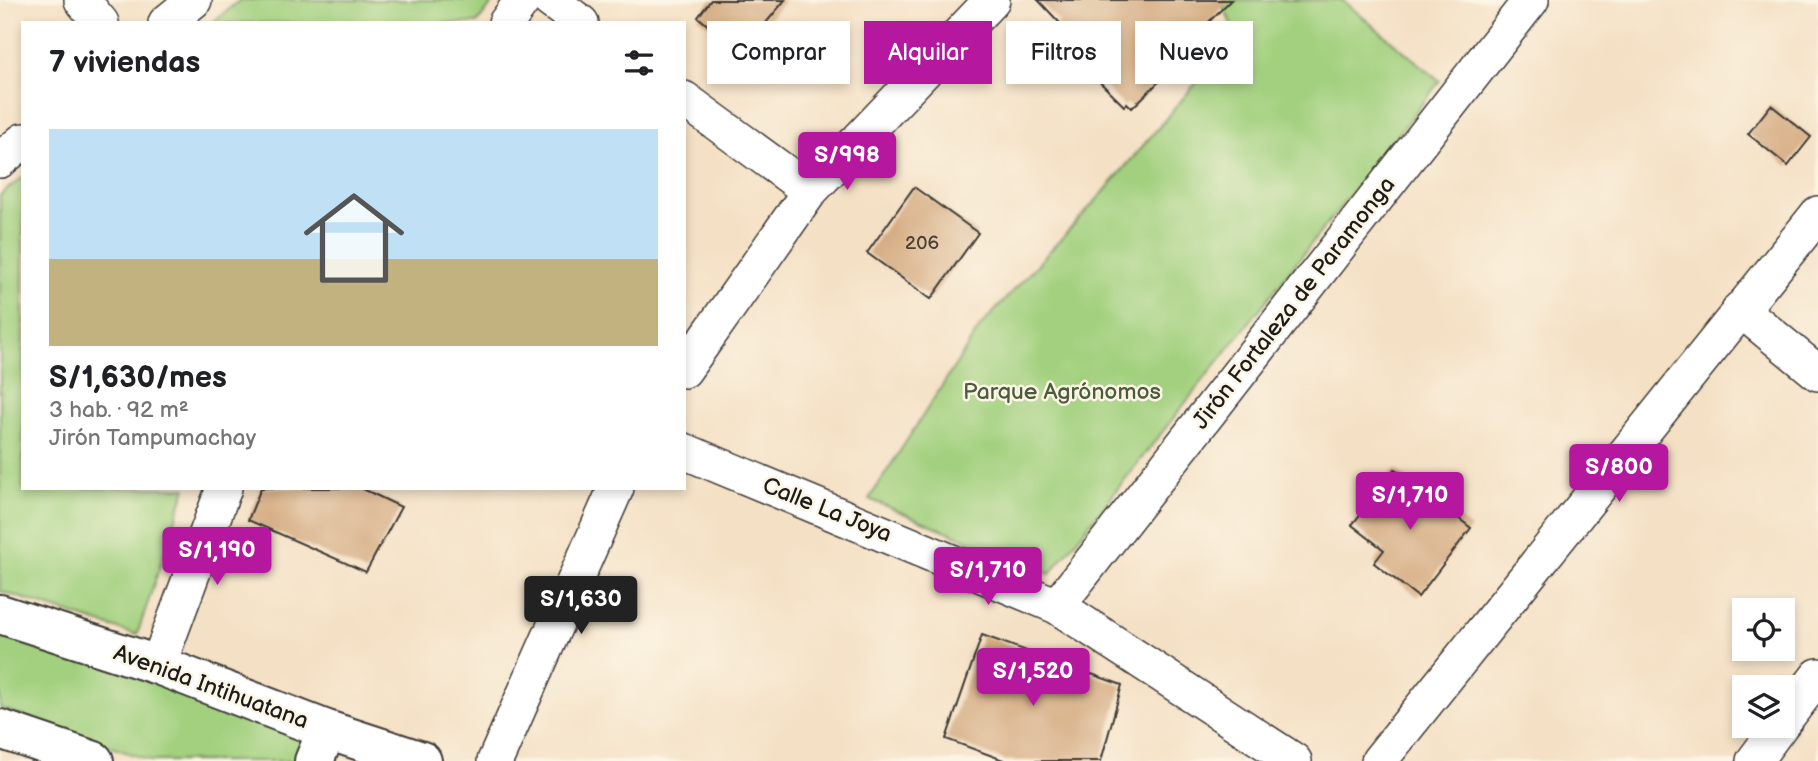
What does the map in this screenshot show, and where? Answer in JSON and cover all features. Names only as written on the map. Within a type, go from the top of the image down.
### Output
[{"type":"main road","name":"Avenida Intihuatana","points":[[0,614],[158,665],[320,745],[422,761]]},
{"type":"main road","points":[[0,729],[94,761]]},
{"type":"street","points":[[82,0],[99,21]]},
{"type":"street","points":[[168,21],[194,0]]},
{"type":"street","points":[[507,21],[523,0]]},
{"type":"street","points":[[550,0],[578,21]]},
{"type":"street","points":[[686,367],[810,191],[992,0]]},
{"type":"street","name":"Jirón Fortaleza de Paramonga","points":[[1057,606],[1531,0]]},
{"type":"street","points":[[686,100],[810,191]]},
{"type":"street","points":[[0,160],[21,143]]},
{"type":"street","points":[[1379,761],[1818,214]]},
{"type":"street","points":[[1740,309],[1818,373]]},
{"type":"street","name":"Calle La Joya","points":[[686,453],[1057,606],[1294,761]]},
{"type":"street","points":[[158,665],[223,490]]},
{"type":"street","points":[[495,761],[615,490]]},
{"type":"street","points":[[1795,706],[1818,676]]},
{"type":"street","points":[[1754,761],[1771,738]]},
{"type":"green space","points":[[240,0],[495,0],[479,21],[214,21]]},
{"type":"green space","name":"Parque Agrónomos","points":[[1221,0],[1342,0],[1440,81],[1050,574],[869,499],[980,327],[1103,193],[1195,84],[1253,84],[1253,21],[1230,21]]},
{"type":"green space","points":[[21,179],[21,490],[185,490],[137,635],[0,591],[0,195]]},
{"type":"green space","points":[[0,622],[307,739],[299,761],[151,761],[0,708]]},
{"type":"building","points":[[711,0],[785,0],[768,21],[707,21],[707,25],[698,17]]},
{"type":"building","points":[[1038,0],[1231,0],[1210,21],[1135,21],[1135,84],[1157,84],[1132,108],[1127,103],[1124,106],[1102,84],[1121,84],[1121,21],[1058,21]]},
{"type":"building","points":[[1771,105],[1811,137],[1788,166],[1748,134]]},
{"type":"building","points":[[914,187],[978,233],[931,299],[867,253]]},
{"type":"building","points":[[1395,469],[1471,528],[1418,597],[1374,563],[1384,550],[1352,525]]},
{"type":"building","points":[[260,490],[365,490],[401,507],[366,572],[248,520]]},
{"type":"building","points":[[982,635],[1122,685],[1101,761],[1006,761],[946,739]]}]
